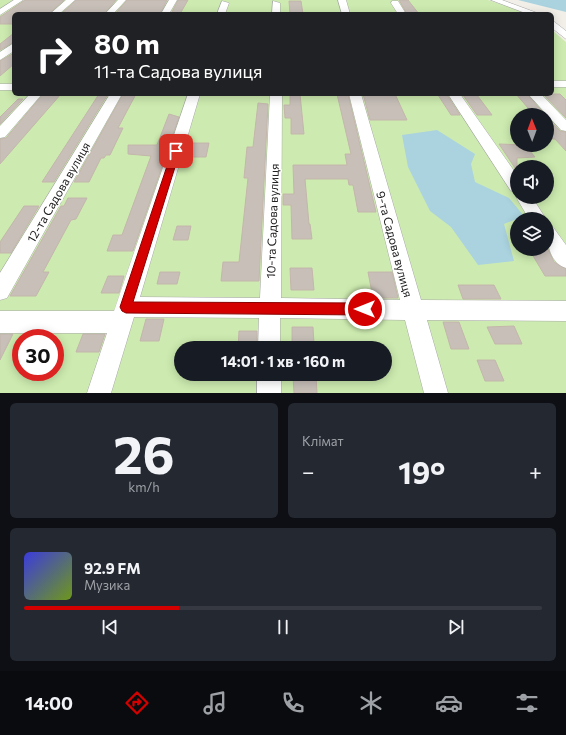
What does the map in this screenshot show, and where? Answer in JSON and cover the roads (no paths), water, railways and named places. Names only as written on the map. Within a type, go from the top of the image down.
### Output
[{"type":"street","points":[[0,12],[19,0]]},
{"type":"street","points":[[56,12],[71,0]]},
{"type":"street","points":[[111,12],[122,0]]},
{"type":"street","points":[[166,12],[173,0]]},
{"type":"street","points":[[342,0],[345,12]]},
{"type":"street","points":[[495,0],[530,12]]},
{"type":"street","points":[[222,12],[225,3]]},
{"type":"street","points":[[276,3],[276,12]]},
{"type":"street","points":[[395,3],[401,12]]},
{"type":"street","points":[[554,25],[566,36]]},
{"type":"street","points":[[0,58],[12,48]]},
{"type":"street","points":[[554,84],[566,84]]},
{"type":"street","points":[[0,87],[12,87]]},
{"type":"street","points":[[0,134],[34,96]]},
{"type":"street","name":"12-та Садова вулиця","points":[[0,291],[115,96]]},
{"type":"street","points":[[99,393],[193,96]]},
{"type":"street","name":"10-та Садова вулиця","points":[[269,341],[276,96]]},
{"type":"street","name":"9-та Садова вулиця","points":[[356,96],[436,393]]},
{"type":"street","points":[[455,96],[510,177]]},
{"type":"street","points":[[536,96],[566,126]]},
{"type":"street","points":[[554,242],[566,260]]},
{"type":"street","points":[[0,322],[270,309],[566,311]]},
{"type":"street","points":[[269,381],[269,393]]},
{"type":"water","points":[[518,0],[566,0],[566,12]]},
{"type":"water","points":[[437,130],[475,154],[471,164],[475,182],[509,198],[510,204],[514,204],[521,212],[510,212],[510,222],[504,224],[510,246],[510,256],[513,256],[514,261],[478,265],[451,227],[430,211],[408,167],[402,135]]}]
